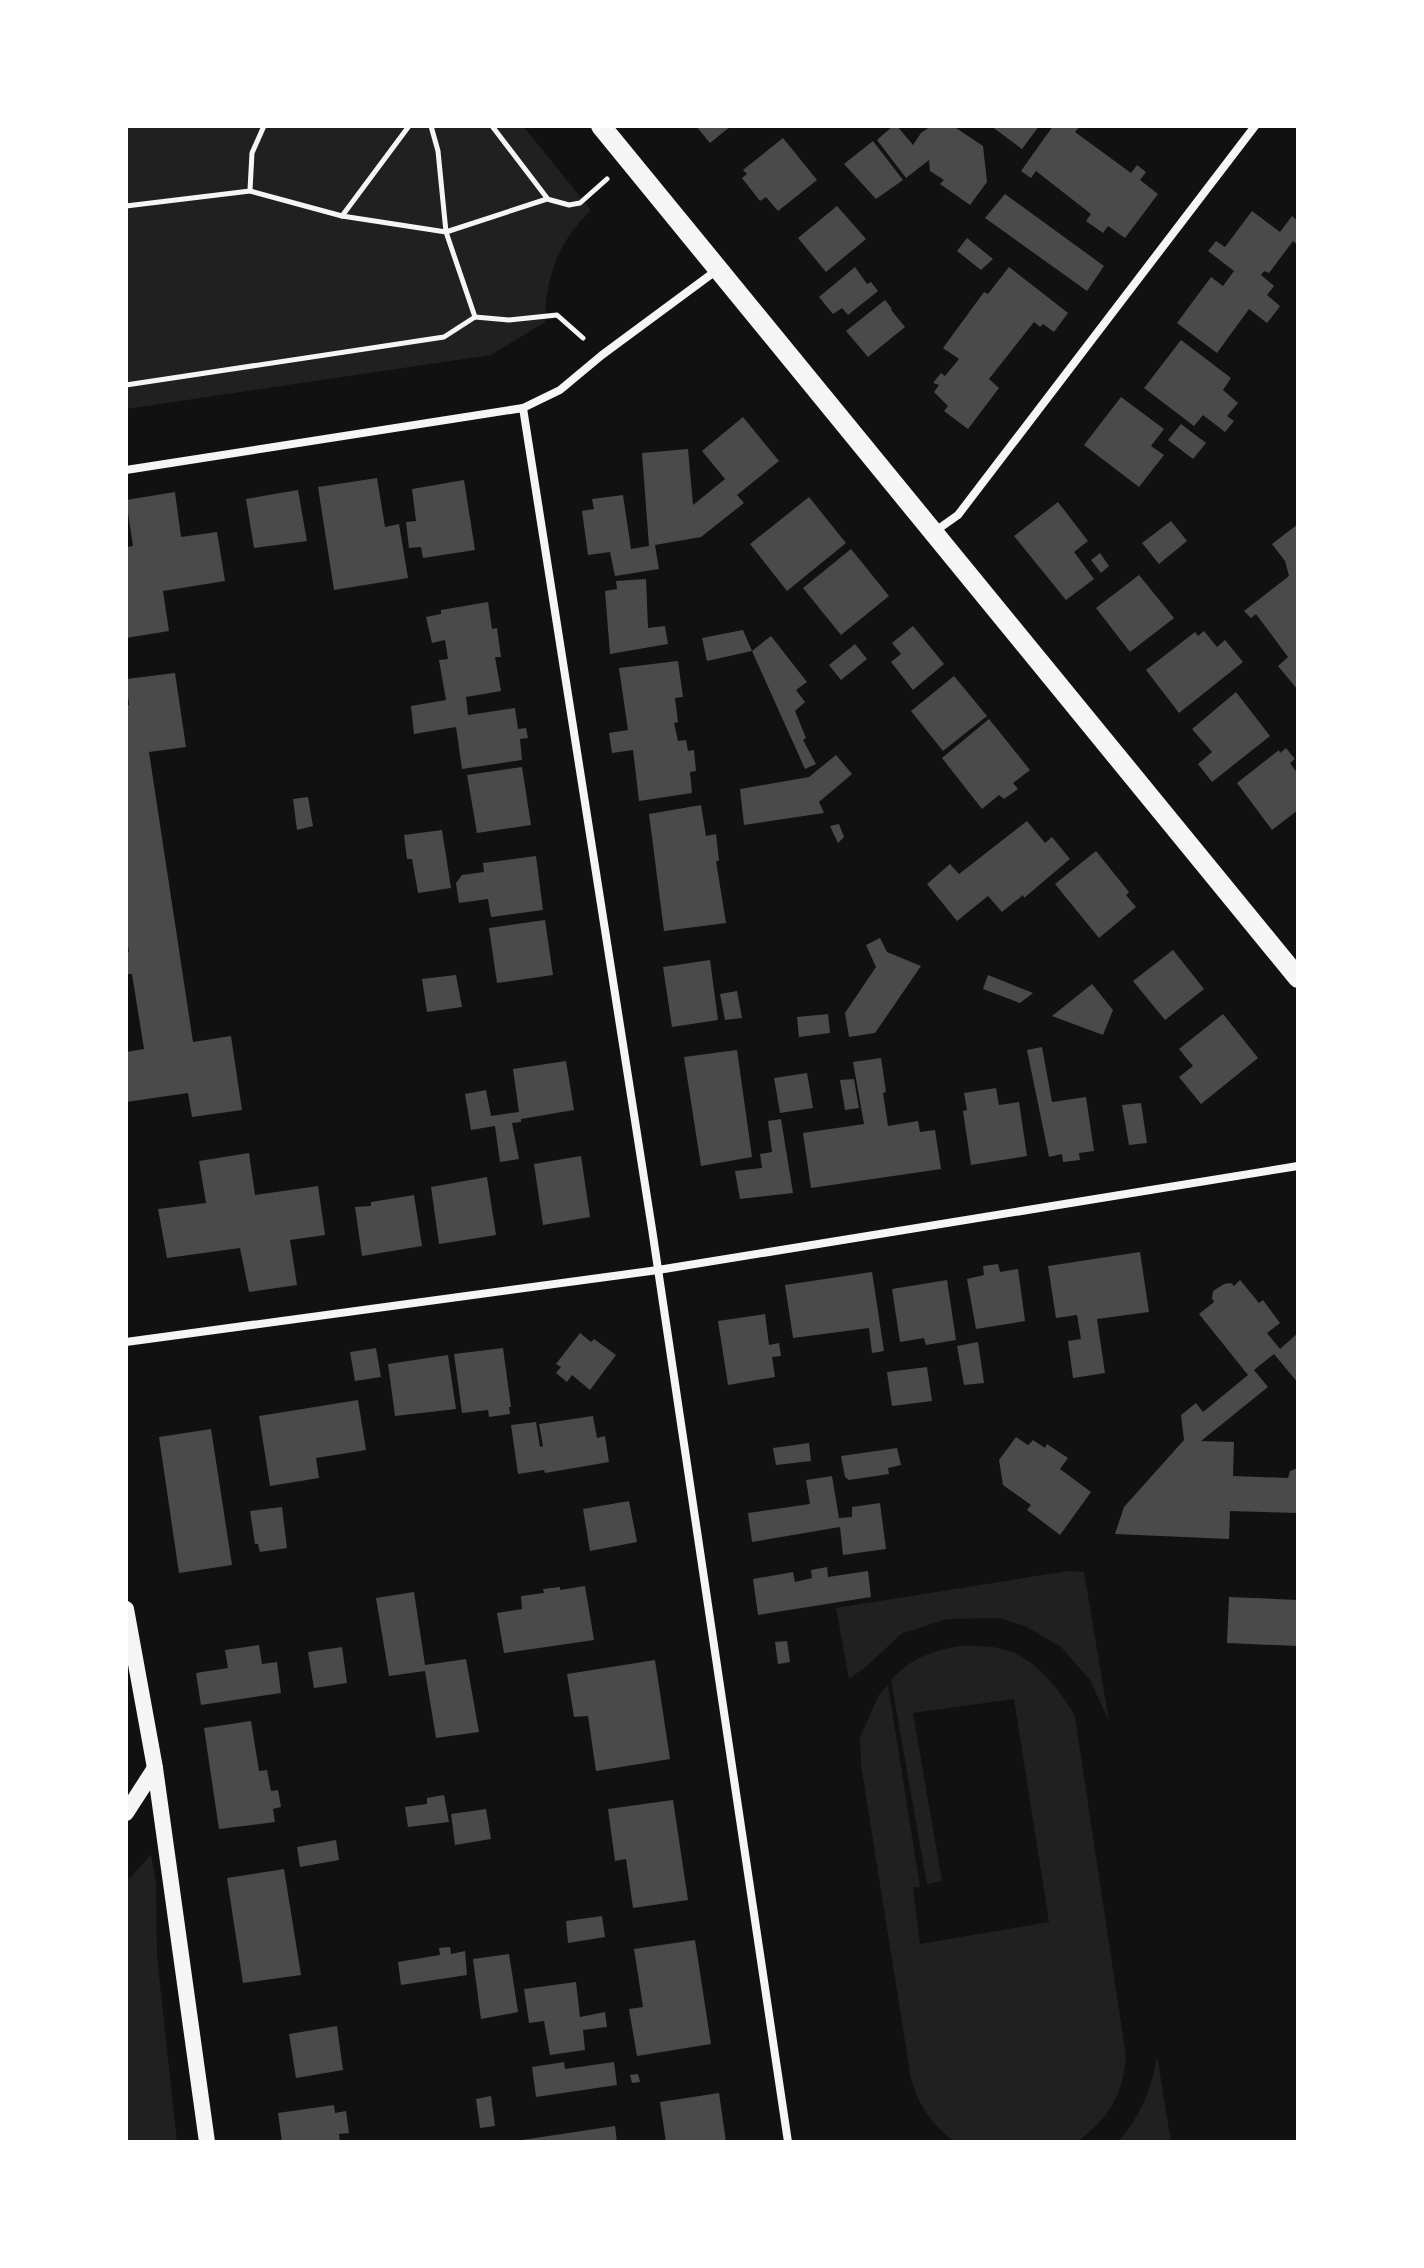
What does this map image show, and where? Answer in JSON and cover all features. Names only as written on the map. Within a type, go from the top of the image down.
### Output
[{"type":"main road","points":[[601,126],[1298,978]]},
{"type":"main road","points":[[126,1609],[155,1768],[207,2142]]},
{"type":"main road","points":[[126,1813],[155,1768]]},
{"type":"street","points":[[934,532],[958,515],[1255,126]]},
{"type":"street","points":[[126,470],[523,408],[560,390],[718,269]]},
{"type":"street","points":[[523,408],[658,1270],[788,2142]]},
{"type":"street","points":[[126,1342],[658,1270],[1298,1166]]},
{"type":"path","points":[[250,191],[252,153],[264,126]]},
{"type":"path","points":[[342,216],[409,126]]},
{"type":"path","points":[[431,126],[441,172],[446,232],[475,317]]},
{"type":"path","points":[[492,126],[547,199]]},
{"type":"path","points":[[126,206],[250,191],[342,216],[446,232],[547,199],[569,205],[580,203],[629,160]]},
{"type":"path","points":[[126,385],[444,337],[475,317],[509,320],[557,315],[602,355]]},
{"type":"shaded area","points":[[126,126],[523,126],[591,210],[570,234],[556,261],[548,290],[545,322],[491,355],[126,409]]},
{"type":"shaded area","points":[[1068,1571],[1084,1572],[1109,1721],[1090,1680],[1061,1647],[1027,1627],[1000,1618],[946,1619],[901,1634],[849,1679],[836,1608]]},
{"type":"shaded area","points":[[959,1646],[984,1646],[1019,1655],[1048,1678],[1075,1717],[1126,2056],[1122,2083],[1112,2105],[1098,2124],[1077,2142],[955,2142],[927,2114],[911,2079],[861,1765],[860,1737],[879,1695],[888,1685],[920,1887],[913,1887],[920,1944],[1049,1922],[1014,1699],[913,1713],[942,1881],[927,1884],[891,1680],[922,1657]]},
{"type":"shaded area","points":[[151,1854],[156,1883],[157,1956],[177,2142],[126,2142],[126,1879]]},
{"type":"shaded area","points":[[1157,2056],[1171,2142],[1118,2142],[1144,2102]]},
{"type":"building","points":[[696,126],[731,126],[710,143]]},
{"type":"building","points":[[897,126],[913,145],[921,133],[931,126],[953,126],[983,146],[987,182],[970,205],[940,184],[944,180],[930,171],[929,160],[906,178],[877,140]]},
{"type":"building","points":[[991,126],[1039,126],[1022,149]]},
{"type":"building","points":[[1053,126],[1080,126],[1075,132],[1131,173],[1137,165],[1146,172],[1140,180],[1158,194],[1125,238],[1108,226],[1103,233],[1086,221],[1091,214],[1036,171],[1031,178],[1021,171]]},
{"type":"building","points":[[783,138],[817,180],[778,211],[766,197],[760,201],[742,178],[747,174],[743,170]]},
{"type":"building","points":[[873,141],[903,180],[876,199],[844,164]]},
{"type":"building","points":[[1005,194],[1104,266],[1087,291],[985,218]]},
{"type":"building","points":[[837,206],[866,239],[826,272],[798,238]]},
{"type":"building","points":[[1252,211],[1280,232],[1292,216],[1298,221],[1298,245],[1293,241],[1269,273],[1264,271],[1261,275],[1274,286],[1267,295],[1280,306],[1278,309],[1267,323],[1249,309],[1217,353],[1177,323],[1211,277],[1223,286],[1234,271],[1208,251],[1216,241],[1225,247]]},
{"type":"building","points":[[967,238],[993,259],[981,270],[957,251]]},
{"type":"building","points":[[855,267],[867,284],[871,282],[878,291],[848,315],[842,308],[833,314],[819,297]]},
{"type":"building","points":[[1009,267],[1068,313],[1054,332],[1034,322],[989,379],[999,388],[968,429],[944,411],[948,406],[934,392],[939,385],[933,383],[941,373],[945,376],[959,359],[943,348],[984,292],[988,294]]},
{"type":"building","points":[[885,300],[905,327],[868,357],[846,331]]},
{"type":"building","points":[[1181,340],[1231,378],[1223,390],[1238,403],[1227,416],[1234,421],[1225,432],[1203,415],[1194,426],[1144,388]]},
{"type":"building","points":[[1121,397],[1164,429],[1151,446],[1164,455],[1139,487],[1084,445]]},
{"type":"building","points":[[743,417],[779,461],[737,495],[744,503],[701,537],[655,545],[659,569],[615,576],[610,552],[588,555],[582,511],[594,509],[592,499],[623,495],[631,549],[649,546],[642,453],[688,449],[693,505],[725,479],[702,451]]},
{"type":"building","points":[[1181,424],[1206,443],[1193,459],[1168,440]]},
{"type":"building","points":[[377,478],[385,527],[399,524],[408,578],[334,590],[318,487]]},
{"type":"building","points":[[464,480],[475,550],[423,558],[421,547],[409,548],[406,522],[416,521],[412,489]]},
{"type":"building","points":[[298,490],[307,541],[254,548],[246,499]]},
{"type":"building","points":[[175,492],[181,537],[217,532],[225,581],[163,591],[169,631],[126,638],[126,547],[133,546],[126,500]]},
{"type":"building","points":[[809,497],[846,543],[787,591],[750,544]]},
{"type":"building","points":[[1058,502],[1088,541],[1074,552],[1094,579],[1066,600],[1014,536]]},
{"type":"building","points":[[1171,521],[1187,541],[1159,564],[1142,543]]},
{"type":"building","points":[[1298,524],[1298,690],[1278,666],[1288,657],[1256,614],[1251,618],[1244,611],[1289,576],[1285,561],[1272,544]]},
{"type":"building","points":[[851,549],[889,596],[841,635],[803,588]]},
{"type":"building","points":[[1100,553],[1109,566],[1101,573],[1091,560]]},
{"type":"building","points":[[1139,575],[1174,618],[1130,652],[1096,608]]},
{"type":"building","points":[[646,579],[648,628],[665,626],[668,644],[610,654],[605,591],[617,589],[616,581]]},
{"type":"building","points":[[488,602],[492,629],[497,628],[501,657],[495,657],[501,691],[466,697],[468,715],[515,708],[518,729],[526,728],[528,738],[520,739],[522,760],[462,769],[456,727],[414,734],[411,706],[446,700],[439,660],[448,659],[445,640],[432,643],[426,617],[441,614],[441,610]]},
{"type":"building","points":[[913,626],[944,664],[913,690],[891,662],[901,654],[892,643]]},
{"type":"building","points":[[743,630],[752,651],[707,661],[702,638]]},
{"type":"building","points":[[1204,631],[1217,647],[1225,640],[1243,662],[1179,713],[1146,670],[1195,632],[1198,636]]},
{"type":"building","points":[[771,636],[807,682],[796,690],[805,702],[795,711],[806,738],[803,740],[816,764],[805,769],[752,651]]},
{"type":"building","points":[[855,644],[867,659],[841,680],[829,665]]},
{"type":"building","points":[[678,661],[683,697],[675,698],[678,722],[674,723],[678,741],[686,740],[688,751],[694,750],[696,771],[690,772],[692,793],[639,801],[633,750],[612,753],[609,733],[628,730],[619,668]]},
{"type":"building","points":[[175,673],[186,747],[149,752],[193,1042],[231,1036],[242,1110],[192,1117],[188,1093],[126,1102],[126,1052],[144,1049],[132,974],[128,974],[126,964],[126,952],[129,952],[126,934],[126,705],[129,705],[126,679]]},
{"type":"building","points":[[954,676],[987,716],[943,751],[911,711]]},
{"type":"building","points":[[1236,692],[1270,736],[1212,782],[1198,764],[1212,752],[1192,729]]},
{"type":"building","points":[[989,719],[1030,770],[1013,783],[1018,789],[1004,799],[999,795],[982,809],[942,758]]},
{"type":"building","points":[[1286,748],[1295,759],[1290,763],[1298,774],[1298,810],[1272,830],[1237,783],[1279,750],[1280,753]]},
{"type":"building","points":[[836,755],[852,774],[819,802],[824,813],[744,825],[740,789],[809,777]]},
{"type":"building","points":[[522,767],[531,825],[477,833],[467,775]]},
{"type":"building","points":[[308,797],[313,826],[297,830],[293,799]]},
{"type":"building","points":[[701,805],[706,836],[716,834],[719,861],[716,861],[726,923],[664,931],[649,814]]},
{"type":"building","points":[[1027,821],[1045,843],[1052,837],[1070,859],[1024,898],[1023,895],[1002,912],[988,896],[957,921],[927,884],[950,864],[959,874]]},
{"type":"building","points":[[839,824],[844,837],[838,843],[830,826]]},
{"type":"building","points":[[442,830],[451,888],[418,893],[412,859],[407,859],[404,835]]},
{"type":"building","points":[[1096,851],[1129,892],[1126,895],[1136,907],[1099,938],[1055,884]]},
{"type":"building","points":[[536,856],[543,910],[491,917],[488,899],[459,903],[456,883],[462,875],[484,872],[483,863]]},
{"type":"building","points":[[545,920],[553,975],[497,983],[489,928]]},
{"type":"building","points":[[880,938],[887,952],[921,966],[875,1033],[849,1037],[845,1013],[876,967],[866,945]]},
{"type":"building","points":[[1173,950],[1204,989],[1165,1020],[1133,981]]},
{"type":"building","points":[[710,960],[718,1020],[672,1027],[663,967]]},
{"type":"building","points":[[456,975],[462,1007],[427,1012],[422,979]]},
{"type":"building","points":[[988,975],[1033,993],[1020,1003],[983,989]]},
{"type":"building","points":[[1092,984],[1113,1010],[1103,1035],[1052,1016]]},
{"type":"building","points":[[737,991],[742,1018],[725,1020],[720,994]]},
{"type":"building","points":[[828,1014],[830,1033],[799,1037],[797,1017]]},
{"type":"building","points":[[1223,1014],[1258,1058],[1201,1104],[1179,1077],[1193,1066],[1179,1049]]},
{"type":"building","points":[[1042,1047],[1052,1102],[1086,1097],[1094,1151],[1079,1153],[1080,1160],[1063,1162],[1062,1154],[1049,1157],[1027,1050]]},
{"type":"building","points":[[737,1050],[752,1157],[701,1166],[684,1057]]},
{"type":"building","points":[[881,1058],[888,1126],[918,1121],[920,1132],[935,1130],[941,1169],[811,1188],[803,1133],[864,1124],[853,1062]]},
{"type":"building","points":[[566,1061],[574,1110],[512,1123],[519,1159],[500,1162],[495,1126],[471,1130],[465,1094],[486,1090],[491,1116],[519,1112],[513,1069]]},
{"type":"building","points":[[807,1073],[813,1108],[780,1113],[774,1078]]},
{"type":"building","points":[[854,1079],[859,1108],[845,1110],[840,1080]]},
{"type":"building","points":[[996,1088],[999,1105],[1019,1102],[1027,1156],[971,1165],[963,1111],[967,1110],[964,1093]]},
{"type":"building","points":[[1141,1103],[1147,1143],[1129,1145],[1122,1105]]},
{"type":"building","points":[[781,1119],[793,1193],[740,1199],[735,1171],[762,1168],[760,1154],[772,1152],[768,1121]]},
{"type":"building","points":[[249,1153],[255,1195],[318,1186],[325,1235],[290,1240],[297,1285],[249,1292],[240,1248],[167,1258],[158,1209],[206,1203],[199,1161]]},
{"type":"building","points":[[581,1156],[590,1217],[543,1225],[534,1164]]},
{"type":"building","points":[[487,1177],[496,1235],[439,1244],[431,1187]]},
{"type":"building","points":[[414,1195],[422,1246],[362,1256],[355,1207]]},
{"type":"building","points":[[1140,1252],[1149,1312],[1097,1319],[1105,1373],[1073,1378],[1068,1341],[1081,1339],[1077,1315],[1056,1318],[1048,1266]]},
{"type":"building","points":[[998,1264],[1000,1272],[1018,1269],[1025,1321],[976,1329],[967,1279],[984,1275],[983,1266]]},
{"type":"building","points":[[872,1272],[884,1351],[872,1353],[869,1328],[793,1338],[785,1285]]},
{"type":"building","points":[[947,1280],[956,1340],[926,1345],[924,1338],[900,1342],[892,1289]]},
{"type":"building","points":[[1240,1280],[1259,1303],[1263,1300],[1280,1323],[1267,1333],[1280,1349],[1298,1333],[1298,1383],[1274,1354],[1254,1370],[1268,1387],[1201,1441],[1234,1442],[1233,1476],[1288,1478],[1290,1471],[1298,1468],[1298,1513],[1230,1511],[1229,1539],[1115,1534],[1124,1507],[1184,1440],[1181,1415],[1196,1403],[1203,1412],[1248,1375],[1199,1314],[1214,1302],[1213,1291],[1224,1284],[1234,1286]]},
{"type":"building","points":[[765,1314],[769,1345],[779,1343],[781,1356],[772,1357],[775,1377],[728,1385],[718,1321]]},
{"type":"building","points":[[580,1333],[616,1355],[590,1390],[572,1375],[567,1382],[556,1373],[561,1367],[556,1364]]},
{"type":"building","points":[[978,1342],[984,1383],[964,1385],[957,1346]]},
{"type":"building","points":[[376,1348],[381,1377],[355,1381],[350,1352]]},
{"type":"building","points":[[503,1348],[510,1414],[489,1417],[488,1410],[462,1413],[454,1354]]},
{"type":"building","points":[[448,1355],[456,1409],[395,1416],[388,1364]]},
{"type":"building","points":[[927,1367],[932,1401],[892,1406],[887,1372]]},
{"type":"building","points":[[358,1400],[366,1450],[316,1458],[319,1478],[270,1486],[259,1416]]},
{"type":"building","points":[[593,1416],[597,1438],[605,1436],[609,1462],[545,1473],[544,1470],[518,1474],[511,1425],[536,1422],[540,1447],[543,1446],[539,1424]]},
{"type":"building","points":[[211,1429],[232,1565],[179,1573],[159,1437]]},
{"type":"building","points":[[1016,1437],[1028,1445],[1033,1440],[1045,1448],[1047,1444],[1068,1458],[1060,1469],[1091,1492],[1060,1535],[1027,1510],[1031,1505],[1003,1485],[999,1460]]},
{"type":"building","points":[[809,1443],[811,1461],[776,1465],[773,1448]]},
{"type":"building","points":[[897,1448],[901,1465],[888,1468],[889,1474],[849,1480],[845,1477],[841,1456]]},
{"type":"building","points":[[832,1476],[839,1518],[852,1517],[852,1507],[880,1503],[886,1549],[843,1555],[840,1527],[752,1542],[748,1513],[810,1504],[806,1480]]},
{"type":"building","points":[[629,1501],[637,1542],[590,1551],[583,1509]]},
{"type":"building","points":[[282,1507],[287,1548],[260,1552],[258,1544],[255,1544],[250,1511]]},
{"type":"building","points":[[827,1567],[828,1577],[868,1571],[871,1597],[758,1615],[753,1579],[793,1572],[795,1582],[812,1578],[811,1570]]},
{"type":"building","points":[[585,1586],[594,1640],[504,1653],[497,1613],[522,1609],[521,1596],[544,1593],[543,1589]]},
{"type":"building","points":[[414,1592],[425,1665],[466,1659],[479,1732],[436,1738],[425,1671],[389,1676],[376,1598]]},
{"type":"building","points":[[1229,1597],[1298,1600],[1298,1646],[1227,1643]]},
{"type":"building","points":[[787,1641],[790,1662],[778,1664],[775,1642]]},
{"type":"building","points":[[259,1645],[262,1664],[277,1662],[281,1693],[201,1705],[196,1673],[228,1668],[225,1650]]},
{"type":"building","points":[[342,1647],[347,1683],[314,1688],[308,1652]]},
{"type":"building","points":[[655,1660],[670,1759],[596,1771],[588,1716],[574,1717],[567,1674]]},
{"type":"building","points":[[251,1721],[259,1771],[267,1770],[271,1791],[278,1790],[281,1807],[273,1809],[275,1822],[219,1829],[204,1728]]},
{"type":"building","points":[[444,1795],[449,1822],[408,1827],[405,1807],[427,1804],[427,1798]]},
{"type":"building","points":[[673,1800],[688,1900],[633,1908],[626,1859],[615,1861],[608,1809]]},
{"type":"building","points":[[486,1809],[491,1839],[455,1845],[451,1814]]},
{"type":"building","points":[[336,1840],[339,1860],[300,1867],[297,1847]]},
{"type":"building","points":[[284,1869],[301,1975],[243,1983],[227,1878]]},
{"type":"building","points":[[602,1916],[605,1937],[568,1943],[566,1921]]},
{"type":"building","points":[[695,1940],[711,2044],[637,2056],[629,2009],[643,2007],[634,1949]]},
{"type":"building","points":[[450,1947],[451,1954],[465,1951],[467,1975],[401,1985],[398,1962],[440,1955],[439,1948]]},
{"type":"building","points":[[509,1954],[518,2012],[481,2019],[473,1959]]},
{"type":"building","points":[[576,1982],[580,2017],[605,2012],[607,2027],[583,2030],[585,2050],[550,2055],[544,2021],[529,2023],[524,1989]]},
{"type":"building","points":[[337,2026],[343,2070],[296,2078],[289,2034]]},
{"type":"building","points":[[564,2062],[565,2069],[614,2062],[617,2085],[536,2097],[532,2067]]},
{"type":"building","points":[[638,2074],[640,2082],[632,2083],[630,2075]]},
{"type":"building","points":[[719,2093],[726,2142],[666,2142],[660,2102]]},
{"type":"building","points":[[491,2096],[495,2126],[480,2128],[476,2099]]},
{"type":"building","points":[[334,2105],[335,2113],[346,2111],[349,2133],[339,2134],[340,2142],[282,2142],[278,2113]]},
{"type":"building","points":[[615,2126],[617,2142],[522,2140]]}]
